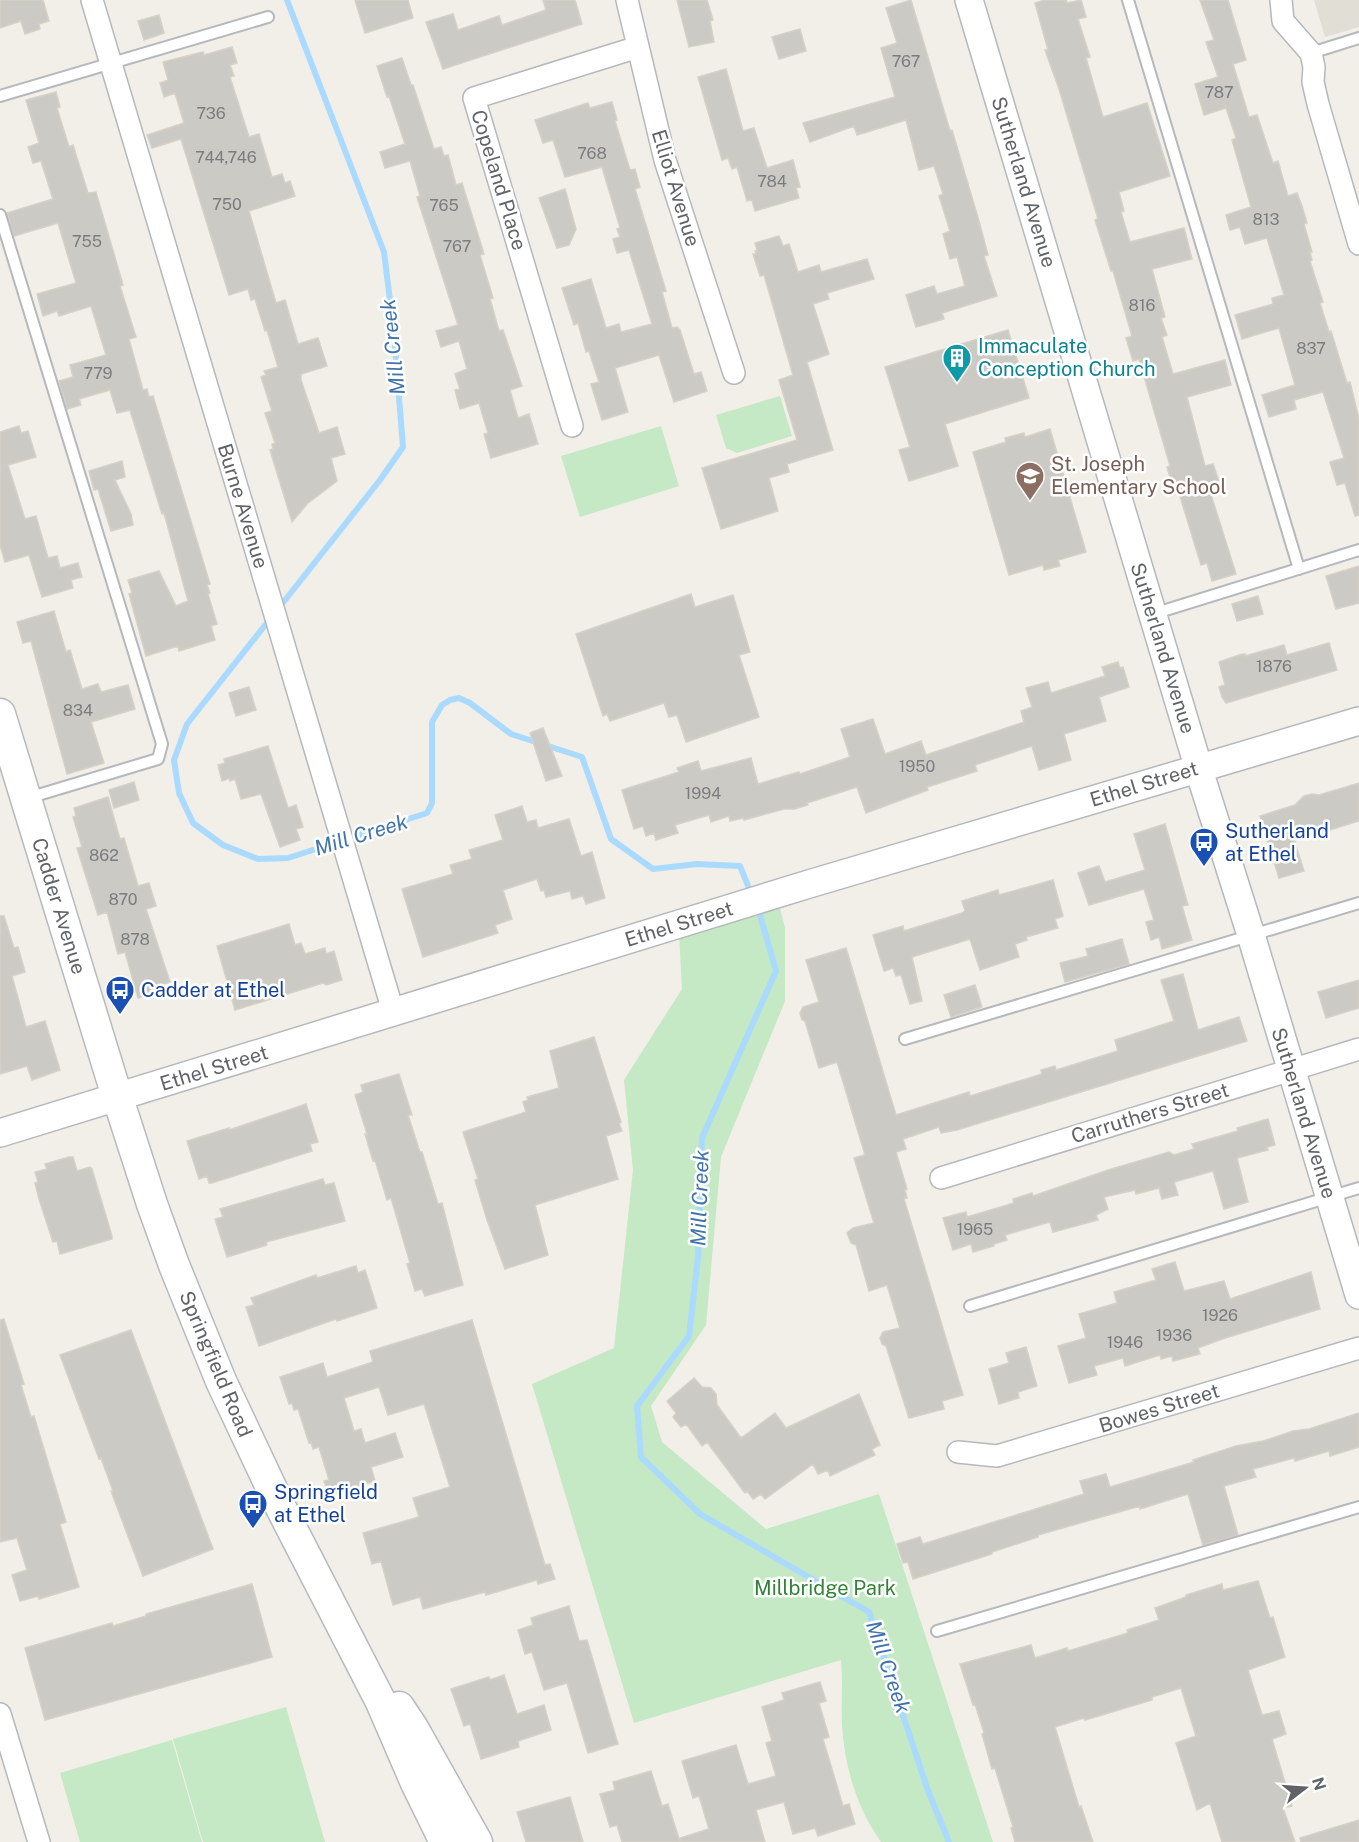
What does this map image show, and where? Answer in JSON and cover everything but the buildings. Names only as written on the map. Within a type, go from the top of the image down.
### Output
[{"type":"main road","name":"Cadder Avenue","points":[[0,714],[118,1097]]},
{"type":"main road","name":"Springfield Road","points":[[118,1097],[171,1255],[221,1382],[278,1502],[381,1702],[416,1783],[445,1842]]},
{"type":"main road","name":"Springfield Road","points":[[339,1620],[414,1728],[477,1842]]},
{"type":"street","name":"Burne Avenue","points":[[92,0],[393,1011]]},
{"type":"street","name":"Elliot Avenue","points":[[627,0],[665,160],[734,373]]},
{"type":"street","name":"Sutherland Avenue","points":[[969,0],[1198,767],[1359,1295]]},
{"type":"street","points":[[1281,0],[1283,21],[1311,53],[1318,104],[1359,244]]},
{"type":"street","name":"Copeland Place","points":[[573,426],[474,98],[638,46]]},
{"type":"street","name":"Ethel Street","points":[[0,1133],[809,884],[1359,721]]},
{"type":"street","name":"Carruthers Street","points":[[941,1178],[1359,1049]]},
{"type":"street","name":"Bowes Street","points":[[958,1452],[997,1456],[1359,1348]]},
{"type":"street","points":[[0,1714],[5,1749],[39,1842]]},
{"type":"lane","points":[[1128,0],[1299,569]]},
{"type":"lane","points":[[0,96],[268,17]]},
{"type":"lane","points":[[1311,53],[1359,38]]},
{"type":"lane","points":[[0,215],[162,744],[158,759],[26,799]]},
{"type":"lane","points":[[1153,614],[1359,550]]},
{"type":"lane","points":[[905,1039],[1359,903]]},
{"type":"lane","points":[[970,1306],[1359,1188]]},
{"type":"lane","points":[[937,1630],[1359,1507]]},
{"type":"shaded area","points":[[1314,0],[1359,0],[1359,27],[1325,37]]},
{"type":"green space","points":[[780,396],[792,436],[737,453],[726,448],[716,415]]},
{"type":"green space","points":[[661,426],[679,486],[580,517],[561,456]]},
{"type":"green space","name":"Millbridge Park","points":[[778,900],[785,928],[785,1001],[721,1157],[706,1325],[651,1406],[662,1442],[766,1529],[879,1494],[993,1842],[881,1842],[858,1800],[849,1771],[842,1725],[841,1660],[634,1723],[532,1384],[614,1348],[633,1170],[624,1080],[682,989],[679,932]]},
{"type":"green space","points":[[286,1707],[325,1842],[203,1842],[173,1739]]},
{"type":"green space","points":[[172,1740],[202,1842],[80,1842],[60,1773]]},
{"type":"waterway","name":"Mill Creek","points":[[278,609],[380,480],[403,447],[394,333],[384,252],[287,0]]},
{"type":"waterway","name":"Mill Creek","points":[[270,619],[187,724],[174,760],[179,793],[193,823],[223,845],[258,859],[288,858],[427,813],[432,803],[432,722],[442,705],[459,698],[470,703],[511,734],[582,757],[611,839],[653,869],[697,864],[740,866],[752,896]]},
{"type":"waterway","name":"Mill Creek","points":[[758,908],[776,971],[702,1138],[698,1257],[689,1336],[637,1406],[641,1457],[700,1514],[869,1612],[927,1788],[949,1842]]},
{"type":"place","name":"Immaculate Conception Church","points":[[957,384]]},
{"type":"place","name":"St. Joseph Elementary School","points":[[1030,502]]},
{"type":"place","name":"Sutherland at Ethel","points":[[1204,868]]},
{"type":"place","name":"Cadder at Ethel","points":[[120,1016]]},
{"type":"place","name":"Springfield at Ethel","points":[[253,1530]]}]
